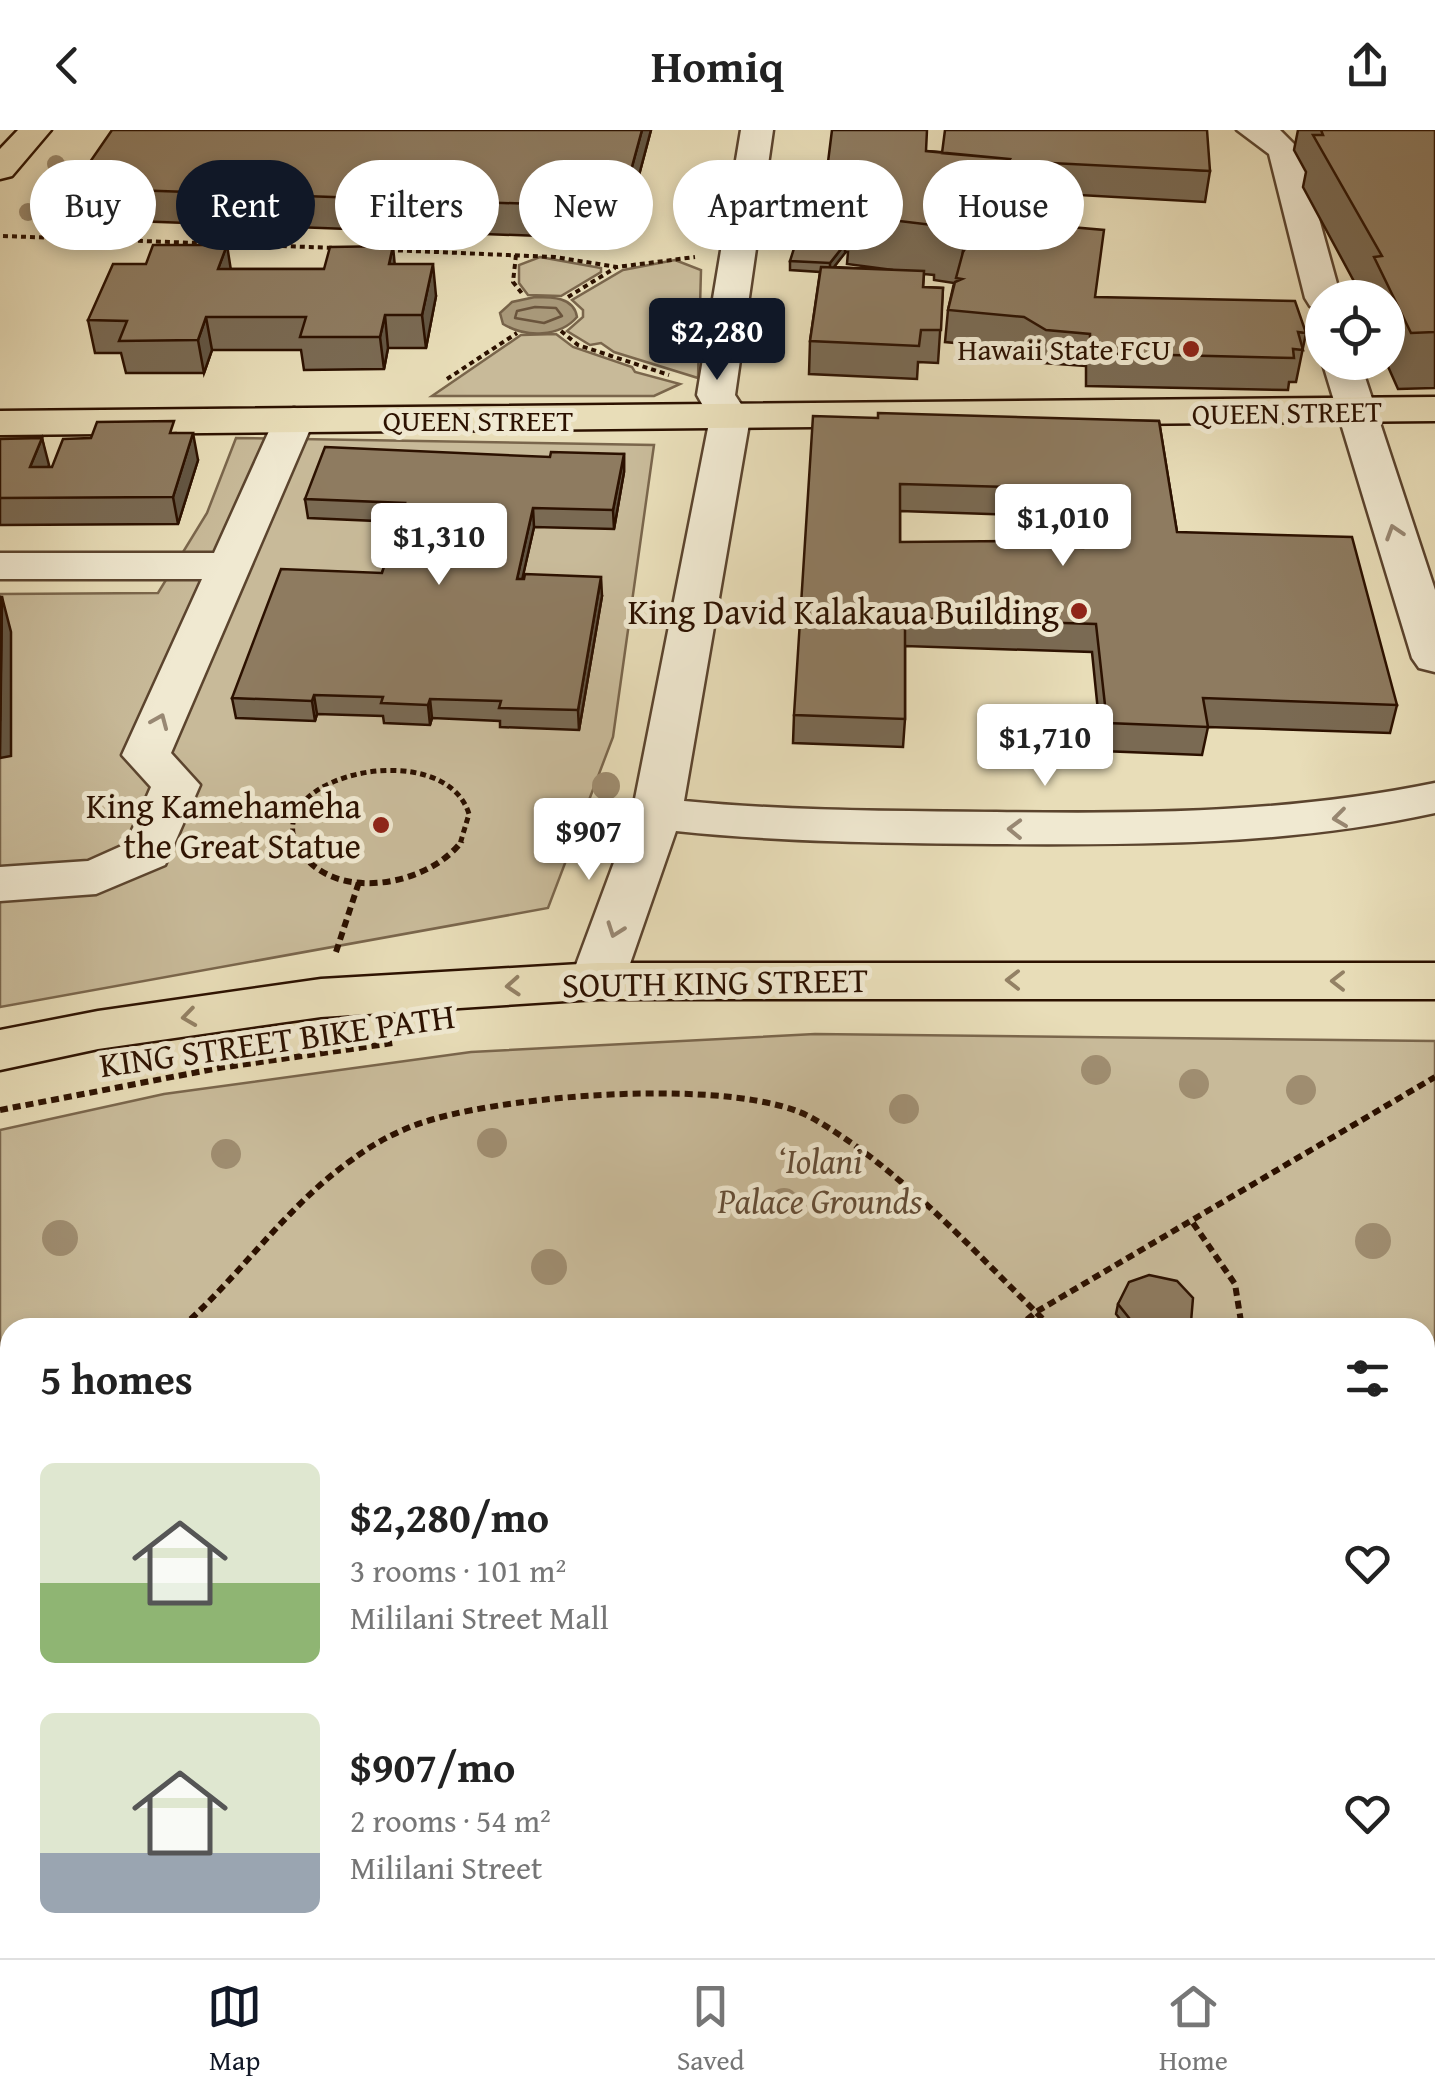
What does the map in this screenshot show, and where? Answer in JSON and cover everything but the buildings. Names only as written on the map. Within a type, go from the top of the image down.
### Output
[{"type":"main road","points":[[0,169],[36,130]]},
{"type":"main road","name":"QUEEN STREET","points":[[0,423],[294,420],[723,406],[1435,409]]},
{"type":"main road","name":"SOUTH KING STREET","points":[[0,1050],[98,1030],[321,998],[596,980],[1435,980]]},
{"type":"street","points":[[596,980],[658,814],[723,406],[737,257],[757,130]]},
{"type":"street","points":[[1259,132],[1284,150],[1318,280]]},
{"type":"street","points":[[1346,380],[1435,658]]},
{"type":"street","points":[[0,884],[96,877],[147,854],[176,784],[146,755],[226,566],[294,420]]},
{"type":"street","points":[[0,566],[226,566]]},
{"type":"street","points":[[658,814],[755,826],[1242,829],[1352,817],[1435,798]]},
{"type":"path","points":[[4,236],[335,248]]},
{"type":"path","points":[[378,250],[555,256],[616,267],[674,257],[737,257]]},
{"type":"path","points":[[516,255],[513,282],[524,296]]},
{"type":"path","points":[[568,296],[616,267]]},
{"type":"path","points":[[561,331],[578,345],[723,406]]},
{"type":"path","points":[[373,770],[404,770],[431,776],[452,788],[466,804],[470,816],[466,836],[452,855],[428,870],[392,881],[360,882],[330,877],[307,865],[293,848],[289,835],[294,816],[307,797],[329,782],[373,770]]},
{"type":"path","points":[[321,998],[360,882]]},
{"type":"path","name":"KING STREET BIKE PATH","points":[[0,1110],[219,1068],[397,1042]]},
{"type":"path","points":[[1029,1318],[1435,1077]]},
{"type":"path","points":[[193,1318],[250,1254],[320,1186],[393,1134],[441,1115],[524,1101],[653,1094],[730,1098],[807,1114],[872,1160],[1042,1318]]},
{"type":"path","points":[[1194,1223],[1236,1282],[1242,1318]]},
{"type":"green space","points":[[540,257],[601,268],[601,272],[561,296],[528,295],[519,283],[519,265]]},
{"type":"green space","points":[[675,260],[701,270],[698,378],[614,352],[601,343],[590,345],[567,331],[583,317],[583,310],[572,300],[623,270]]},
{"type":"green space","points":[[556,334],[573,347],[632,367],[635,372],[680,384],[654,396],[432,396],[521,335]]},
{"type":"green space","points":[[236,438],[654,445],[613,737],[548,908],[0,1007],[0,594],[158,593],[207,513]]},
{"type":"green space","name":"ʻIolani Palace Grounds","points":[[815,1034],[1435,1041],[1435,1318],[0,1318],[0,1130],[164,1094],[471,1052]]},
{"type":"water","points":[[535,297],[567,302],[577,317],[562,328],[542,333],[522,332],[503,324],[500,313],[512,302]]},
{"type":"place","name":"Hawaii State FCU","points":[[1191,349]]},
{"type":"place","name":"King David Kalakaua Building","points":[[1079,611]]},
{"type":"place","name":"King Kamehameha the Great Statue","points":[[381,825]]}]
